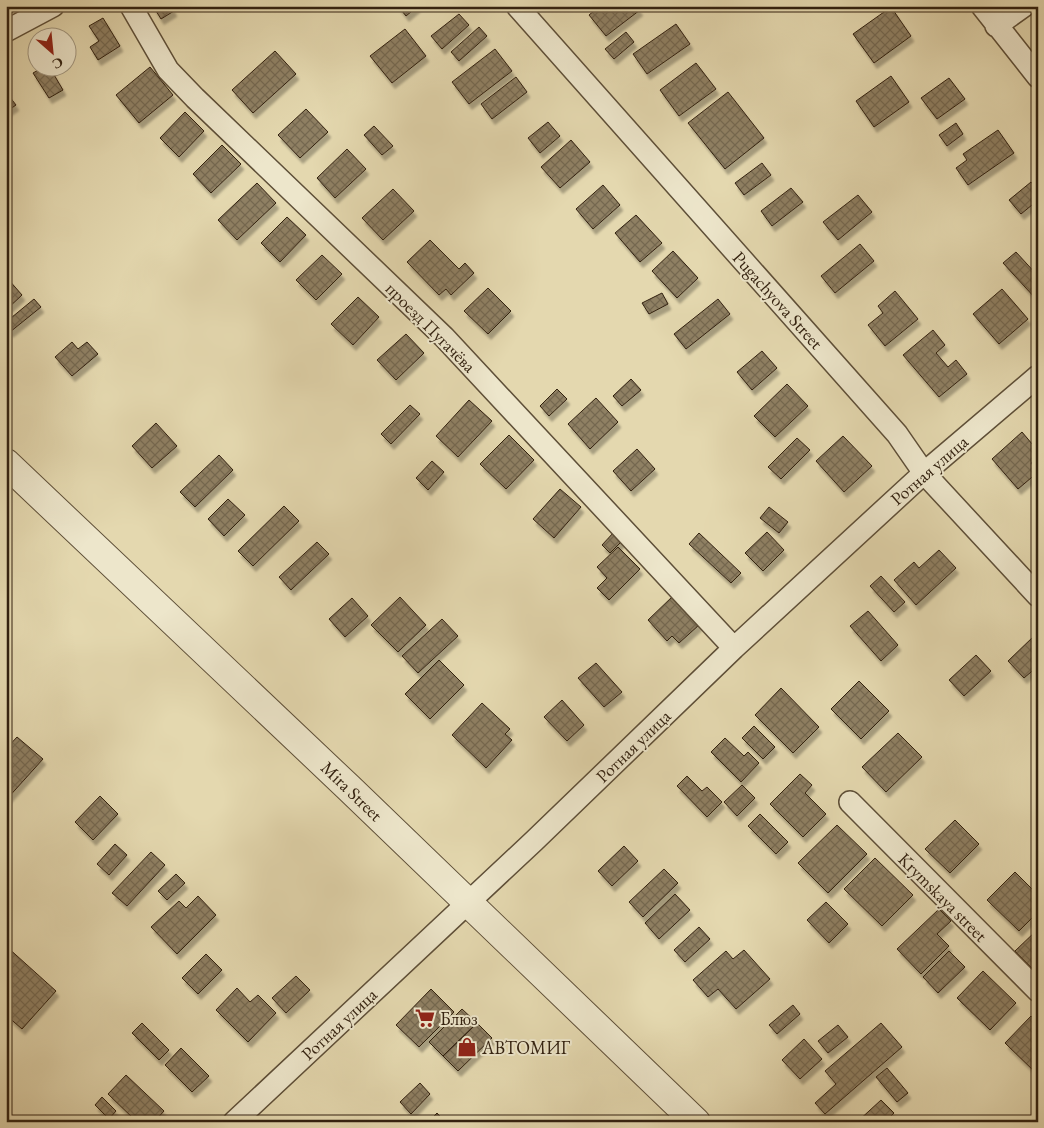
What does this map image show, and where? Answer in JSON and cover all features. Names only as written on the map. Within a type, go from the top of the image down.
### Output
[{"type":"street","points":[[6,31],[53,6]]},
{"type":"street","name":"проезд Пугачёва","points":[[130,6],[168,70],[444,337],[734,648]]},
{"type":"street","name":"Pugachyova Street","points":[[516,6],[897,434],[924,472],[1038,596]]},
{"type":"street","points":[[982,6],[1038,77]]},
{"type":"street","points":[[996,26],[1024,6]]},
{"type":"street","name":"Ротная улица","points":[[234,1122],[534,842],[734,648],[924,472],[1038,376]]},
{"type":"street","name":"Mira Street","points":[[6,464],[349,788],[696,1122]]},
{"type":"street","name":"Krymskaya street","points":[[850,802],[1038,991]]},
{"type":"building","points":[[153,6],[171,6],[174,11],[161,19]]},
{"type":"building","points":[[398,6],[418,6],[406,16]]},
{"type":"building","points":[[600,6],[636,6],[640,10],[606,36],[589,15]]},
{"type":"building","points":[[891,7],[911,36],[874,63],[853,34]]},
{"type":"building","points":[[459,14],[469,25],[442,49],[431,36]]},
{"type":"building","points":[[103,18],[120,46],[98,60],[90,47],[99,41],[89,26]]},
{"type":"building","points":[[676,24],[690,44],[647,74],[633,54]]},
{"type":"building","points":[[479,27],[487,36],[459,61],[451,52]]},
{"type":"building","points":[[405,29],[426,56],[392,83],[370,56]]},
{"type":"building","points":[[626,32],[634,42],[614,59],[605,49]]},
{"type":"building","points":[[495,49],[512,71],[469,104],[452,82]]},
{"type":"building","points":[[275,51],[296,74],[253,113],[232,90]]},
{"type":"building","points":[[696,63],[716,89],[679,116],[660,90]]},
{"type":"building","points":[[150,67],[173,95],[139,123],[116,95]]},
{"type":"building","points":[[891,76],[909,102],[874,127],[856,101]]},
{"type":"building","points":[[516,77],[527,92],[492,119],[481,104]]},
{"type":"building","points":[[36,78],[56,78],[63,90],[49,98]]},
{"type":"building","points":[[949,78],[965,99],[937,119],[921,98]]},
{"type":"building","points":[[6,92],[16,105],[6,112]]},
{"type":"building","points":[[728,92],[764,138],[725,169],[688,123]]},
{"type":"building","points":[[306,109],[328,132],[300,158],[278,135]]},
{"type":"building","points":[[185,112],[204,131],[179,157],[160,138]]},
{"type":"building","points":[[548,122],[560,136],[540,153],[528,138]]},
{"type":"building","points":[[956,123],[963,134],[947,146],[939,135]]},
{"type":"building","points":[[374,126],[393,146],[382,155],[364,135]]},
{"type":"building","points":[[998,130],[1014,153],[968,185],[956,168],[967,160],[963,154]]},
{"type":"building","points":[[571,140],[590,162],[560,188],[541,167]]},
{"type":"building","points":[[222,145],[241,164],[211,193],[193,174]]},
{"type":"building","points":[[347,149],[366,169],[335,198],[317,178]]},
{"type":"building","points":[[762,163],[771,175],[744,195],[735,183]]},
{"type":"building","points":[[1031,182],[1038,190],[1038,200],[1021,214],[1009,200]]},
{"type":"building","points":[[257,183],[276,203],[237,240],[218,220]]},
{"type":"building","points":[[603,185],[620,205],[593,229],[576,209]]},
{"type":"building","points":[[791,188],[803,202],[772,226],[761,211]]},
{"type":"building","points":[[393,189],[414,211],[383,240],[362,218]]},
{"type":"building","points":[[858,195],[872,212],[838,240],[823,222]]},
{"type":"building","points":[[636,215],[662,243],[640,262],[615,233]]},
{"type":"building","points":[[287,217],[306,235],[280,262],[261,243]]},
{"type":"building","points":[[430,240],[459,269],[465,263],[474,273],[451,295],[446,289],[439,295],[407,262]]},
{"type":"building","points":[[860,244],[874,261],[835,293],[821,276]]},
{"type":"building","points":[[673,251],[698,278],[677,298],[652,271]]},
{"type":"building","points":[[1016,252],[1038,276],[1038,298],[1036,299],[1003,263]]},
{"type":"building","points":[[322,255],[342,274],[316,300],[296,280]]},
{"type":"building","points":[[8,279],[22,295],[6,310],[6,281]]},
{"type":"building","points":[[488,288],[511,311],[488,334],[464,311]]},
{"type":"building","points":[[1002,289],[1028,319],[999,344],[973,314]]},
{"type":"building","points":[[895,291],[918,319],[885,346],[868,325],[883,313],[878,306]]},
{"type":"building","points":[[662,293],[668,304],[649,314],[642,303]]},
{"type":"building","points":[[358,297],[379,317],[353,345],[331,324]]},
{"type":"building","points":[[34,299],[41,307],[10,332],[6,327],[6,322]]},
{"type":"building","points":[[718,299],[730,314],[686,349],[674,334]]},
{"type":"building","points":[[933,330],[945,345],[936,353],[948,367],[956,360],[967,374],[939,397],[903,355]]},
{"type":"building","points":[[406,334],[424,353],[396,380],[377,360]]},
{"type":"building","points":[[72,342],[78,349],[87,342],[98,354],[72,376],[55,357]]},
{"type":"building","points":[[762,351],[777,368],[752,390],[737,372]]},
{"type":"building","points":[[631,379],[641,390],[622,406],[613,396]]},
{"type":"building","points":[[787,384],[808,406],[775,437],[754,416]]},
{"type":"building","points":[[557,389],[567,399],[549,416],[540,406]]},
{"type":"building","points":[[596,398],[618,422],[590,449],[568,424]]},
{"type":"building","points":[[469,400],[492,421],[458,457],[436,436]]},
{"type":"building","points":[[410,405],[420,414],[391,444],[381,434]]},
{"type":"building","points":[[156,423],[177,446],[152,468],[132,446]]},
{"type":"building","points":[[1022,432],[1038,451],[1038,457],[1031,463],[1038,472],[1018,489],[992,459]]},
{"type":"building","points":[[509,435],[534,460],[506,489],[480,464]]},
{"type":"building","points":[[843,436],[872,466],[844,492],[816,461]]},
{"type":"building","points":[[797,438],[810,450],[781,479],[768,467]]},
{"type":"building","points":[[637,449],[655,469],[631,491],[613,471]]},
{"type":"building","points":[[219,455],[233,470],[195,507],[180,492]]},
{"type":"building","points":[[432,461],[444,472],[428,490],[416,478]]},
{"type":"building","points":[[560,489],[581,507],[554,538],[533,519]]},
{"type":"building","points":[[228,499],[245,515],[224,536],[208,519]]},
{"type":"building","points":[[284,506],[299,521],[253,566],[238,551]]},
{"type":"building","points":[[769,507],[788,522],[779,533],[760,518]]},
{"type":"building","points":[[614,532],[623,540],[610,553],[602,545]]},
{"type":"building","points":[[767,532],[784,550],[763,571],[745,553]]},
{"type":"building","points":[[699,533],[741,573],[731,583],[689,544]]},
{"type":"building","points":[[317,542],[329,554],[291,590],[279,577]]},
{"type":"building","points":[[618,547],[640,569],[609,600],[597,588],[607,578],[597,567]]},
{"type":"building","points":[[939,550],[956,568],[916,605],[894,580],[914,562],[919,568]]},
{"type":"building","points":[[881,576],[905,602],[894,612],[870,586]]},
{"type":"building","points":[[673,596],[699,625],[679,643],[672,636],[667,641],[648,620]]},
{"type":"building","points":[[400,597],[426,625],[398,652],[371,625]]},
{"type":"building","points":[[352,598],[368,616],[345,637],[329,619]]},
{"type":"building","points":[[868,611],[898,645],[881,661],[850,626]]},
{"type":"building","points":[[442,619],[458,636],[418,673],[402,656]]},
{"type":"building","points":[[1034,636],[1038,640],[1038,666],[1024,678],[1008,661]]},
{"type":"building","points":[[976,655],[991,671],[964,696],[949,680]]},
{"type":"building","points":[[439,660],[464,685],[430,719],[405,694]]},
{"type":"building","points":[[596,663],[622,692],[604,707],[578,678]]},
{"type":"building","points":[[859,681],[889,711],[861,739],[831,709]]},
{"type":"building","points":[[781,688],[819,727],[793,753],[755,715]]},
{"type":"building","points":[[562,700],[584,725],[567,741],[544,717]]},
{"type":"building","points":[[482,703],[510,729],[505,734],[512,740],[486,768],[452,735]]},
{"type":"building","points":[[754,726],[775,747],[763,759],[742,738]]},
{"type":"building","points":[[898,733],[922,757],[886,792],[862,767]]},
{"type":"building","points":[[17,737],[43,759],[6,800],[6,749]]},
{"type":"building","points":[[725,738],[744,756],[748,752],[759,763],[741,782],[711,752]]},
{"type":"building","points":[[800,774],[812,785],[805,793],[826,814],[803,837],[770,804]]},
{"type":"building","points":[[687,776],[702,791],[707,787],[722,802],[707,817],[677,786]]},
{"type":"building","points":[[742,785],[755,798],[737,816],[724,802]]},
{"type":"building","points":[[100,796],[118,814],[93,840],[75,822]]},
{"type":"building","points":[[760,814],[788,842],[776,854],[748,826]]},
{"type":"building","points":[[955,820],[979,844],[950,873],[925,849]]},
{"type":"building","points":[[837,825],[867,854],[828,893],[798,863]]},
{"type":"building","points":[[115,844],[127,855],[109,875],[97,864]]},
{"type":"building","points":[[624,846],[638,861],[612,886],[598,871]]},
{"type":"building","points":[[151,852],[165,865],[127,906],[112,893]]},
{"type":"building","points":[[875,858],[913,895],[882,926],[844,889]]},
{"type":"building","points":[[664,869],[678,883],[643,917],[629,902]]},
{"type":"building","points":[[1015,872],[1038,895],[1038,912],[1019,931],[987,900]]},
{"type":"building","points":[[176,874],[185,883],[167,900],[158,891]]},
{"type":"building","points":[[675,894],[690,910],[659,939],[645,923]]},
{"type":"building","points":[[198,896],[216,915],[177,954],[151,927],[179,901],[186,908]]},
{"type":"building","points":[[826,902],[848,924],[829,943],[807,920]]},
{"type":"building","points":[[939,909],[951,921],[937,934],[949,946],[921,974],[897,949]]},
{"type":"building","points":[[699,927],[710,939],[685,962],[674,950]]},
{"type":"building","points":[[1038,929],[1038,974],[1015,951]]},
{"type":"building","points":[[6,946],[56,991],[22,1029],[6,1015]]},
{"type":"building","points":[[744,950],[770,979],[736,1009],[718,989],[708,997],[693,980],[726,951],[733,959]]},
{"type":"building","points":[[949,951],[965,967],[938,993],[923,977]]},
{"type":"building","points":[[206,954],[222,970],[198,994],[182,978]]},
{"type":"building","points":[[983,971],[1016,1003],[990,1030],[957,998]]},
{"type":"building","points":[[296,976],[310,990],[286,1013],[272,998]]},
{"type":"building","points":[[237,988],[250,1002],[258,995],[276,1013],[248,1042],[216,1010]]},
{"type":"building","name":"Блюз","points":[[431,989],[454,1012],[419,1047],[396,1025]]},
{"type":"building","points":[[793,1005],[800,1014],[777,1034],[769,1025]]},
{"type":"building","points":[[462,1009],[477,1023],[443,1056],[429,1042]]},
{"type":"building","points":[[1031,1016],[1038,1023],[1038,1075],[1005,1043]]},
{"type":"building","points":[[142,1023],[169,1050],[159,1060],[132,1033]]},
{"type":"building","name":"АВТОМИГ","points":[[477,1023],[492,1038],[458,1071],[443,1056]]},
{"type":"building","points":[[881,1023],[902,1047],[825,1114],[815,1103],[836,1084],[825,1071]]},
{"type":"building","points":[[838,1025],[848,1037],[828,1053],[818,1041]]},
{"type":"building","points":[[804,1039],[822,1059],[800,1079],[782,1060]]},
{"type":"building","points":[[181,1048],[209,1076],[192,1092],[165,1065]]},
{"type":"building","points":[[887,1068],[908,1093],[897,1102],[876,1077]]},
{"type":"building","points":[[126,1075],[164,1111],[154,1122],[137,1122],[108,1094]]},
{"type":"building","points":[[420,1083],[430,1094],[411,1114],[400,1102]]},
{"type":"building","points":[[102,1097],[116,1111],[109,1119],[95,1105]]},
{"type":"building","points":[[881,1100],[894,1113],[885,1122],[857,1122]]},
{"type":"building","points":[[437,1113],[445,1122],[428,1122]]},
{"type":"place","name":"Блюз","points":[[425,1018]]},
{"type":"place","name":"АВТОМИГ","points":[[467,1047]]}]
